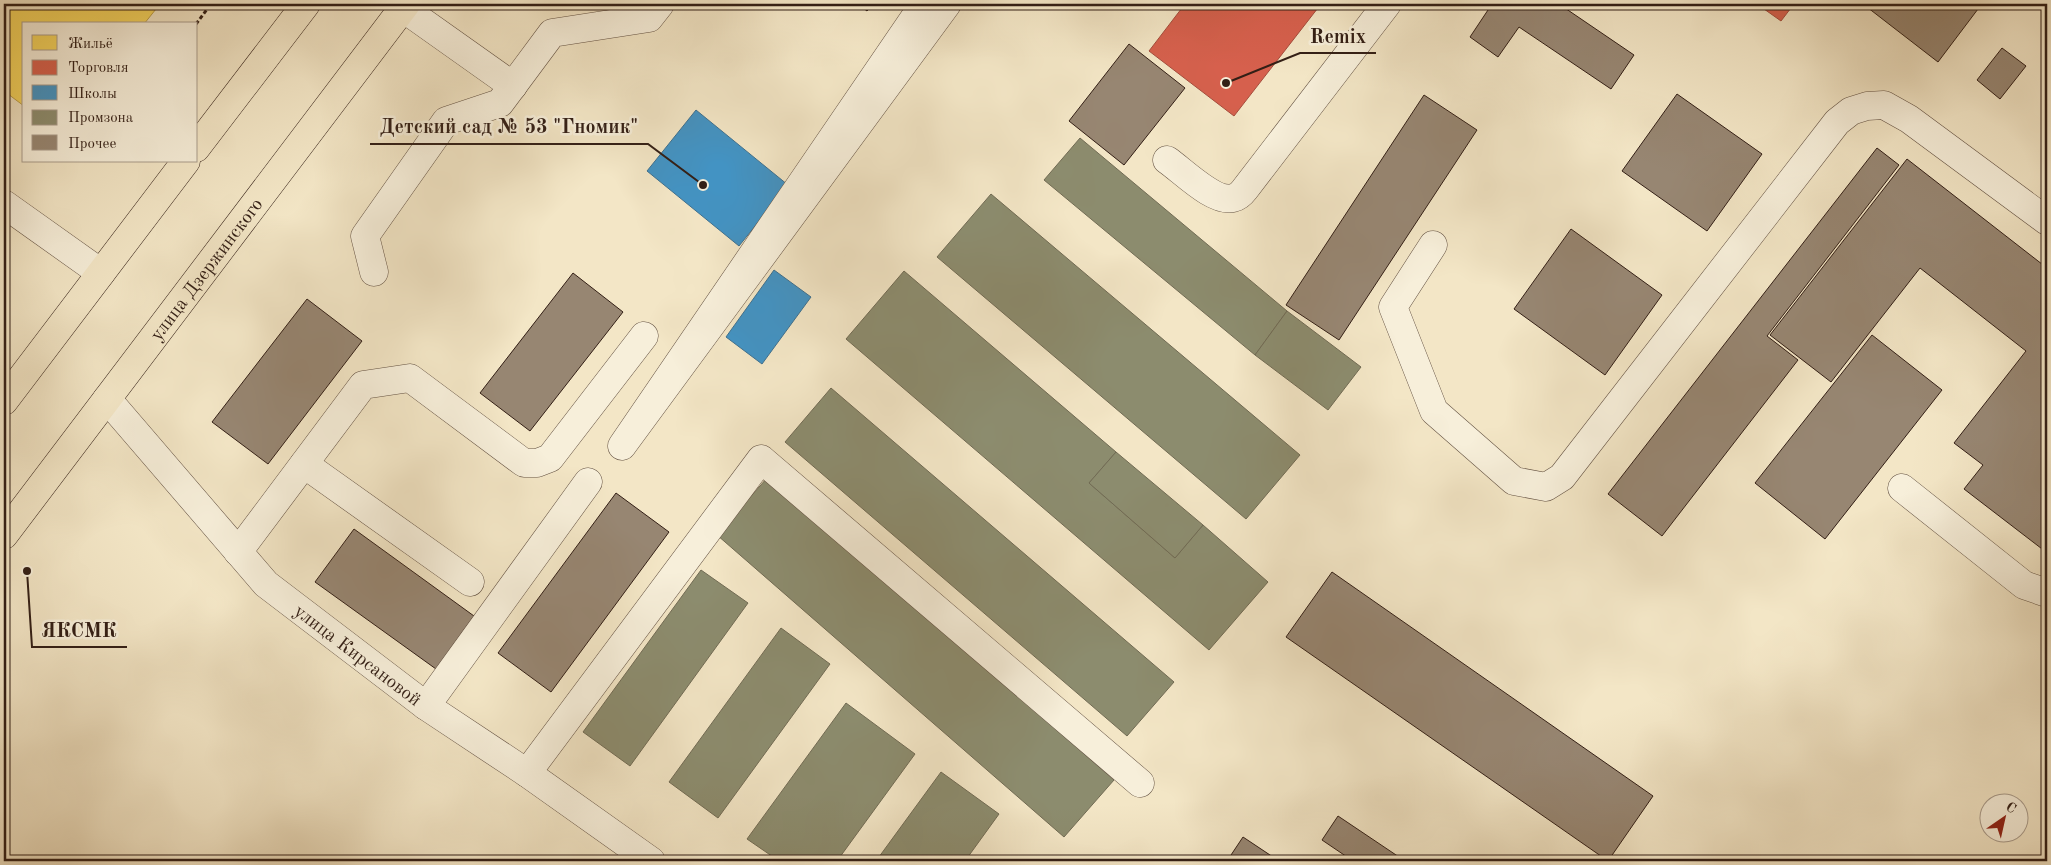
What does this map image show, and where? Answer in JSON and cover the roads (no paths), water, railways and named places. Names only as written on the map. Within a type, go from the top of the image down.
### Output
[{"type":"main road","points":[[198,145],[306,4]]},
{"type":"main road","name":"улица Дзержинского","points":[[4,535],[405,6]]},
{"type":"main road","points":[[4,401],[185,162]]},
{"type":"street","points":[[374,272],[365,236],[446,122],[500,103],[552,33],[649,18],[660,4]]},
{"type":"street","points":[[929,7],[622,446],[947,4]]},
{"type":"street","points":[[1167,160],[1216,197],[1235,198],[1245,189],[1387,4]]},
{"type":"street","points":[[405,6],[513,86]]},
{"type":"street","points":[[1434,245],[1393,306],[1434,411],[1514,480],[1546,487],[1562,477],[1837,122],[1851,112],[1867,106],[1884,105],[1909,119],[2047,222]]},
{"type":"street","points":[[4,204],[101,273]]},
{"type":"street","points":[[238,552],[363,385],[410,378],[524,463],[537,463],[550,458],[644,336]]},
{"type":"street","name":"улица Кирсановой","points":[[107,399],[266,584],[426,706],[527,773],[651,861]]},
{"type":"street","points":[[527,773],[761,459],[1140,783]]},
{"type":"street","points":[[304,464],[470,582]]},
{"type":"street","points":[[426,706],[588,482]]},
{"type":"street","points":[[1902,488],[2024,585],[2044,592],[2047,590]]},
{"type":"place","name":"Remix","points":[[1226,83]]},
{"type":"place","name":"Детский сад № 53 \"Гномик\"","points":[[703,185]]},
{"type":"place","name":"ЯКСМК","points":[[27,571]]}]
